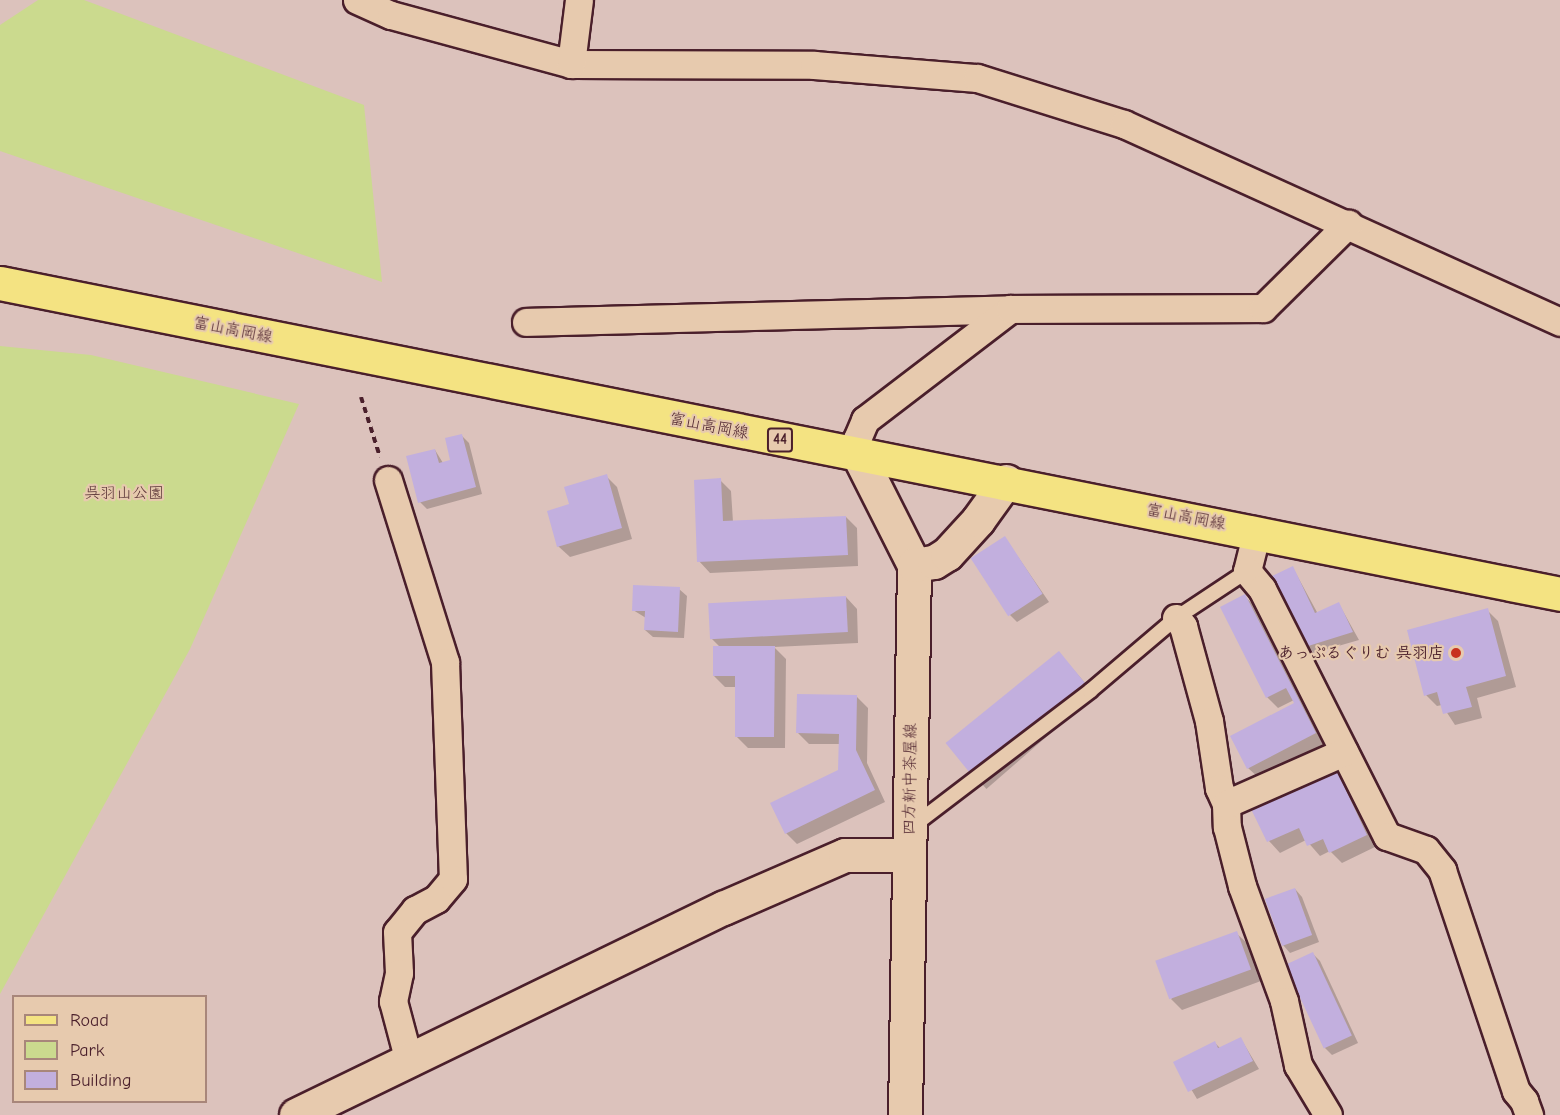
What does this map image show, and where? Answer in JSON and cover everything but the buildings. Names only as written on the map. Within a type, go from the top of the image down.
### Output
[{"type":"main road","name":"富山高岡線","points":[[0,284],[858,456],[1006,481],[1257,531],[1558,600]]},
{"type":"main road","name":"四方新中茶屋線","points":[[858,456],[914,565],[905,1115]]},
{"type":"main road","points":[[914,565],[934,562],[947,554],[978,520],[1006,481]]},
{"type":"main road","points":[[296,1115],[723,908],[845,855],[909,842]]},
{"type":"street","points":[[357,0],[390,15],[571,64],[814,65],[977,78],[1124,124],[1560,322]]},
{"type":"street","points":[[571,64],[579,0]]},
{"type":"street","points":[[526,322],[1010,309],[1263,308],[1348,224]]},
{"type":"street","points":[[858,456],[859,429],[865,420],[1010,309]]},
{"type":"street","points":[[388,480],[445,662],[453,879],[436,899],[415,910],[397,932],[399,973],[393,1001],[409,1061]]},
{"type":"street","points":[[1257,531],[1247,571],[1262,589],[1387,836],[1426,850],[1442,870],[1516,1091],[1524,1101],[1529,1115]]},
{"type":"street","points":[[1176,618],[1183,626],[1209,721],[1219,788],[1226,804],[1242,886],[1284,1001],[1298,1065],[1328,1115]]},
{"type":"street","points":[[1226,804],[1344,752]]},
{"type":"lane","points":[[909,842],[1176,618],[1247,571]]},
{"type":"path","points":[[361,397],[388,480]]},
{"type":"green space","points":[[38,0],[84,0],[364,105],[382,282],[0,151],[0,25]]},
{"type":"green space","name":"呉羽山公園","points":[[0,346],[91,355],[299,404],[190,649],[0,994]]},
{"type":"place","name":"あっぷるぐりむ 呉羽店","points":[[1456,653]]}]
